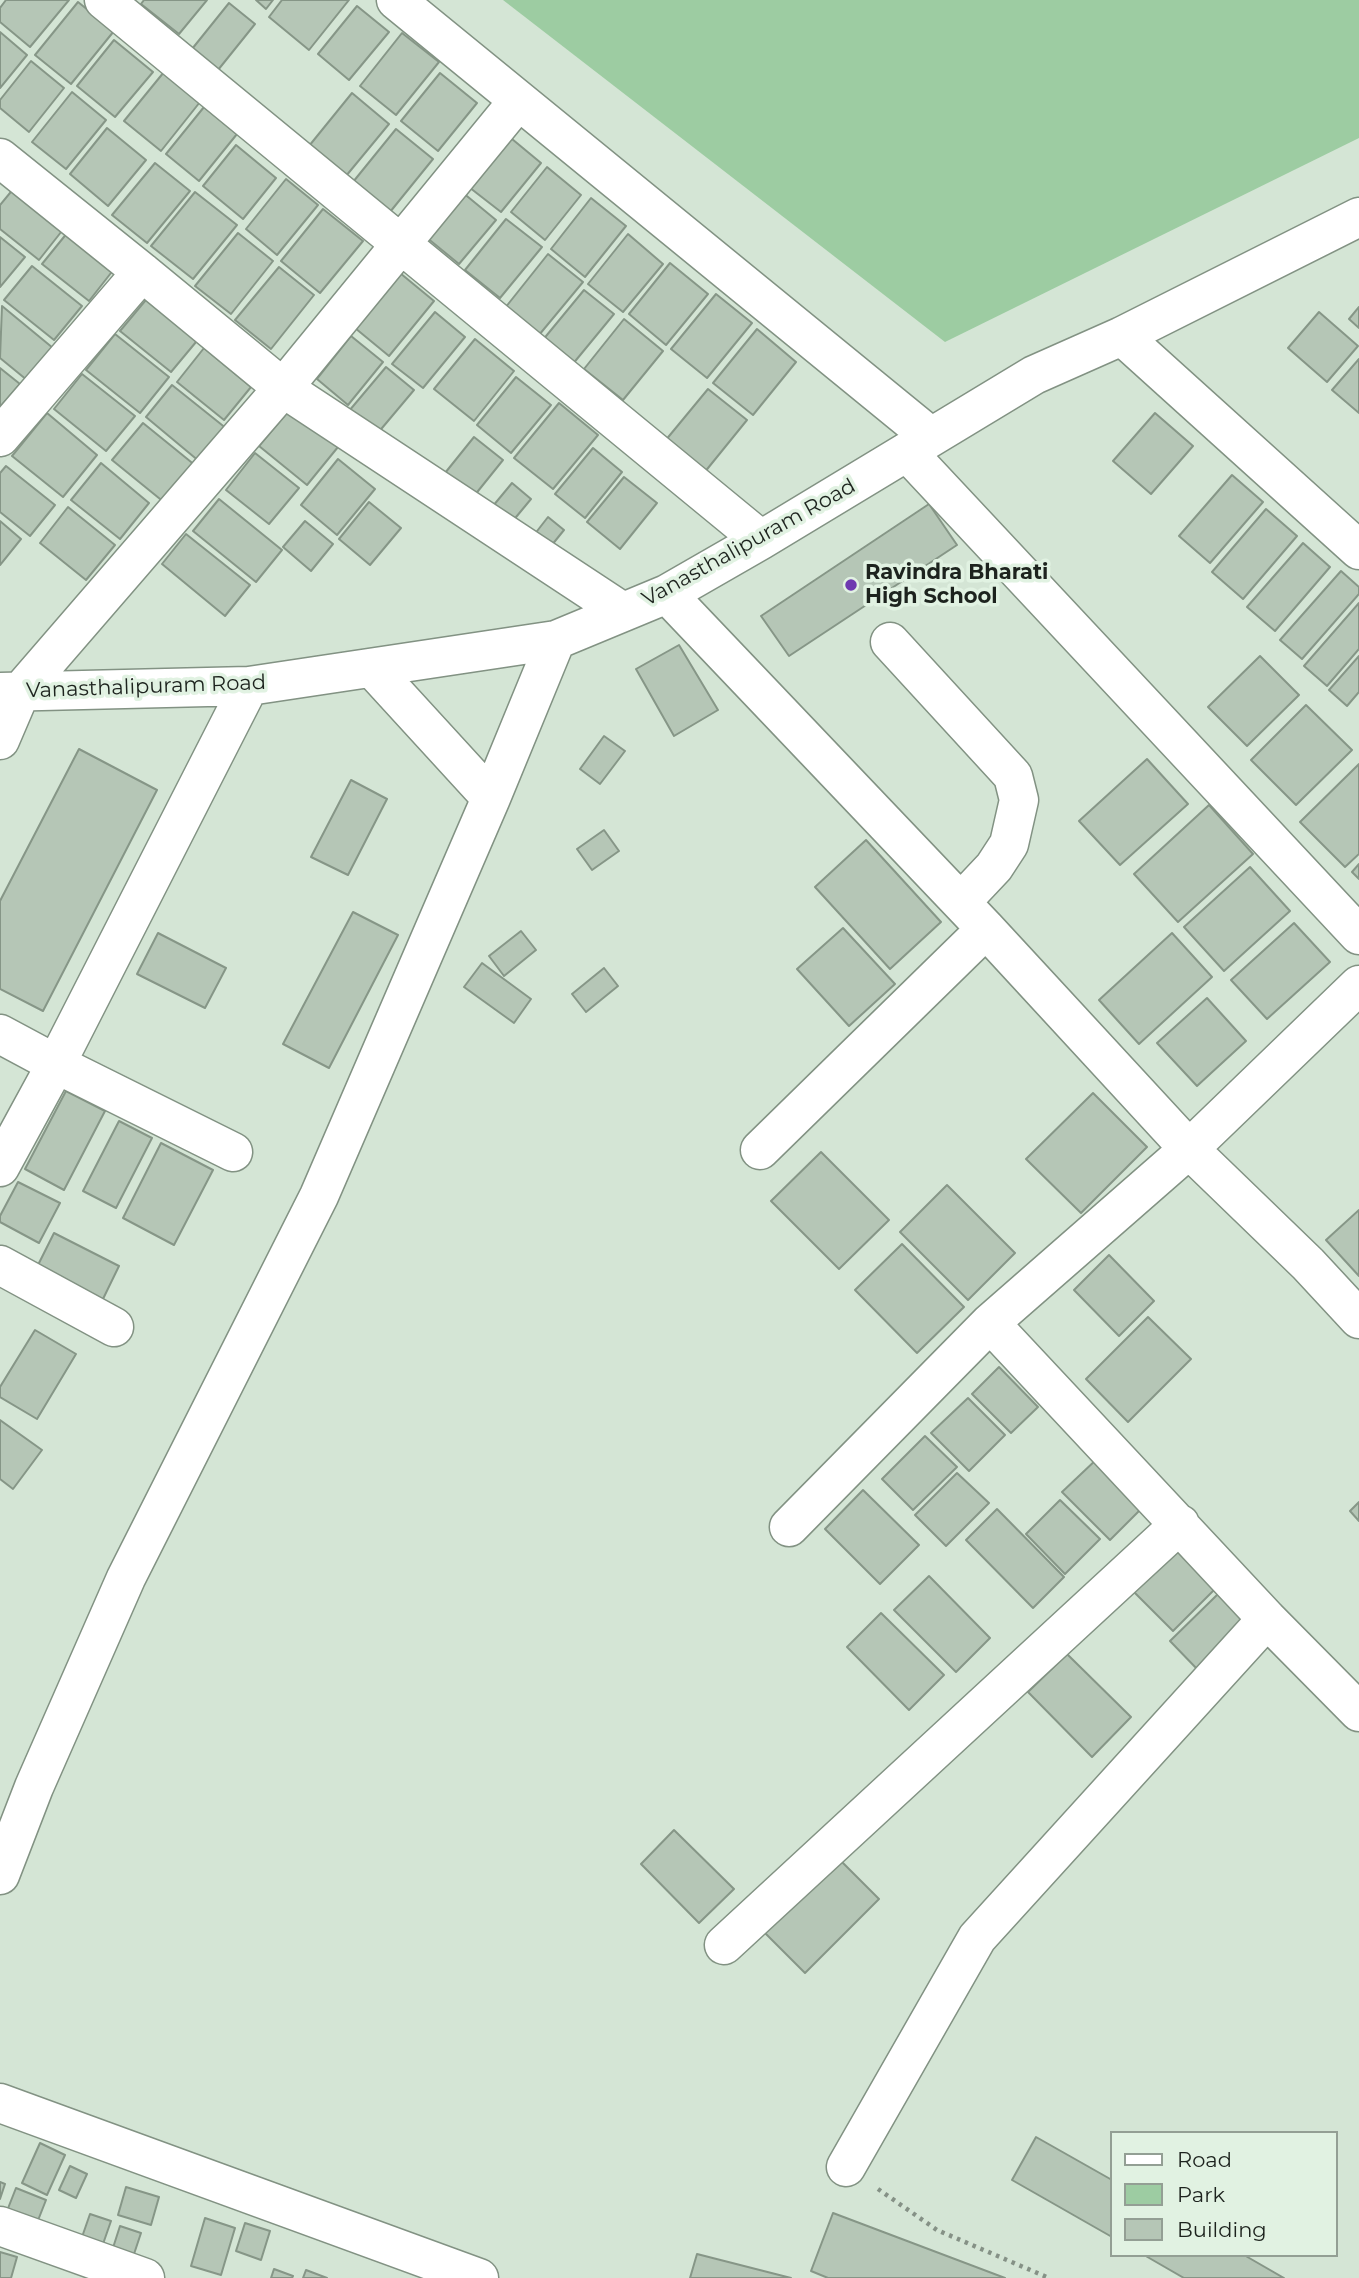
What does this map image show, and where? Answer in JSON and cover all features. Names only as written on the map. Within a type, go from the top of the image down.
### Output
[{"type":"street","points":[[104,0],[761,540]]},
{"type":"street","points":[[396,0],[919,444],[1359,935]]},
{"type":"street","points":[[0,740],[10,692],[283,388],[518,101]]},
{"type":"street","points":[[3,166],[142,272],[283,388],[623,612]]},
{"type":"street","name":"Vanasthalipuram Road","points":[[10,692],[249,686],[556,640],[667,594],[1034,375],[1122,336],[1359,217]]},
{"type":"street","points":[[0,437],[142,272]]},
{"type":"street","points":[[1122,336],[1359,550]]},
{"type":"street","points":[[667,594],[973,916],[1189,1149],[1308,1264],[1359,1319]]},
{"type":"street","points":[[0,1875],[34,1787],[126,1578],[319,1196],[491,798],[556,640]]},
{"type":"street","points":[[760,1150],[973,916],[994,867],[1009,844],[1019,800],[1013,776],[890,642]]},
{"type":"street","points":[[372,668],[491,798]]},
{"type":"street","points":[[0,1167],[56,1064],[249,686]]},
{"type":"street","points":[[789,1527],[990,1323],[1189,1149],[1359,985]]},
{"type":"street","points":[[0,1034],[233,1152]]},
{"type":"street","points":[[0,1265],[114,1327]]},
{"type":"street","points":[[990,1323],[1267,1619],[1359,1712]]},
{"type":"street","points":[[724,1945],[1180,1524]]},
{"type":"street","points":[[846,2167],[977,1938],[1267,1619]]},
{"type":"street","points":[[0,2103],[479,2278]]},
{"type":"street","points":[[0,2226],[145,2278]]},
{"type":"path","points":[[846,2167],[937,2230],[1049,2278]]},
{"type":"green space","points":[[503,0],[1359,0],[1359,138],[945,342]]},
{"type":"building","points":[[6,0],[69,0],[30,47],[0,22],[0,8]]},
{"type":"building","points":[[144,0],[207,0],[179,34],[141,4]]},
{"type":"building","points":[[256,0],[273,0],[266,9]]},
{"type":"building","points":[[282,0],[349,0],[309,50],[269,17]]},
{"type":"building","points":[[78,2],[114,31],[71,84],[35,55]]},
{"type":"building","points":[[229,3],[255,24],[218,70],[192,49]]},
{"type":"building","points":[[357,6],[389,32],[349,80],[318,54]]},
{"type":"building","points":[[0,32],[27,55],[0,88]]},
{"type":"building","points":[[402,33],[439,62],[396,115],[360,86]]},
{"type":"building","points":[[114,40],[153,72],[115,117],[77,86]]},
{"type":"building","points":[[31,61],[64,88],[29,132],[0,108],[0,100]]},
{"type":"building","points":[[164,72],[200,102],[161,151],[124,121]]},
{"type":"building","points":[[440,73],[477,103],[438,151],[401,121]]},
{"type":"building","points":[[72,92],[106,120],[66,169],[32,142]]},
{"type":"building","points":[[352,93],[389,124],[346,176],[309,146]]},
{"type":"building","points":[[204,107],[237,134],[199,181],[166,154]]},
{"type":"building","points":[[107,128],[146,160],[108,206],[70,174]]},
{"type":"building","points":[[396,129],[433,159],[390,212],[353,182]]},
{"type":"building","points":[[506,134],[541,163],[501,212],[465,184]]},
{"type":"building","points":[[236,145],[276,178],[243,219],[203,186]]},
{"type":"building","points":[[155,163],[190,191],[147,243],[112,215]]},
{"type":"building","points":[[547,167],[581,195],[545,240],[511,212]]},
{"type":"building","points":[[286,179],[318,205],[277,255],[246,229]]},
{"type":"building","points":[[19,182],[69,222],[39,260],[0,229],[0,205]]},
{"type":"building","points":[[195,192],[237,225],[193,279],[151,246]]},
{"type":"building","points":[[462,192],[496,220],[459,264],[426,237]]},
{"type":"building","points":[[591,198],[626,226],[585,277],[551,249]]},
{"type":"building","points":[[323,209],[363,241],[320,293],[281,261]]},
{"type":"building","points":[[506,219],[542,247],[500,298],[465,270]]},
{"type":"building","points":[[72,227],[118,264],[89,301],[42,264]]},
{"type":"building","points":[[238,233],[273,261],[231,314],[195,286]]},
{"type":"building","points":[[628,234],[663,264],[623,312],[588,284]]},
{"type":"building","points":[[0,237],[25,257],[0,287]]},
{"type":"building","points":[[548,254],[583,282],[539,335],[505,308]]},
{"type":"building","points":[[670,263],[708,294],[666,345],[629,314]]},
{"type":"building","points":[[32,266],[82,306],[54,340],[4,300]]},
{"type":"building","points":[[279,267],[314,295],[271,349],[235,320]]},
{"type":"building","points":[[400,273],[434,301],[389,356],[355,328]]},
{"type":"building","points":[[584,290],[614,314],[572,365],[542,341]]},
{"type":"building","points":[[716,294],[752,323],[707,378],[671,349]]},
{"type":"building","points":[[150,295],[201,336],[171,372],[120,331]]},
{"type":"building","points":[[2,306],[59,353],[33,385],[0,358]]},
{"type":"building","points":[[1359,307],[1359,328],[1349,319]]},
{"type":"building","points":[[435,312],[465,337],[423,388],[392,364]]},
{"type":"building","points":[[1319,312],[1358,346],[1327,382],[1288,348]]},
{"type":"building","points":[[624,319],[663,351],[623,400],[584,369]]},
{"type":"building","points":[[757,329],[796,362],[753,415],[713,383]]},
{"type":"building","points":[[115,334],[169,377],[140,413],[86,370]]},
{"type":"building","points":[[351,336],[383,362],[348,405],[317,379]]},
{"type":"building","points":[[475,339],[514,371],[474,421],[434,389]]},
{"type":"building","points":[[204,348],[251,387],[224,420],[177,382]]},
{"type":"building","points":[[1359,359],[1359,413],[1332,390]]},
{"type":"building","points":[[386,367],[414,390],[377,434],[349,411]]},
{"type":"building","points":[[0,368],[20,384],[0,407]]},
{"type":"building","points":[[82,374],[135,416],[106,451],[54,409]]},
{"type":"building","points":[[516,377],[551,405],[511,453],[477,425]]},
{"type":"building","points":[[172,385],[227,429],[200,462],[146,417]]},
{"type":"building","points":[[708,389],[747,420],[704,473],[665,441]]},
{"type":"building","points":[[559,403],[598,435],[553,489],[514,458]]},
{"type":"building","points":[[290,409],[338,447],[307,485],[259,446]]},
{"type":"building","points":[[47,413],[97,455],[63,497],[12,456]]},
{"type":"building","points":[[1155,413],[1193,446],[1151,494],[1113,461]]},
{"type":"building","points":[[143,423],[196,466],[165,503],[112,460]]},
{"type":"building","points":[[474,437],[503,460],[470,501],[441,478]]},
{"type":"building","points":[[593,448],[622,472],[585,518],[555,494]]},
{"type":"building","points":[[255,453],[299,488],[269,524],[226,490]]},
{"type":"building","points":[[338,459],[375,489],[337,535],[301,505]]},
{"type":"building","points":[[101,463],[149,503],[120,539],[71,500]]},
{"type":"building","points":[[6,466],[55,505],[30,536],[0,512],[0,473]]},
{"type":"building","points":[[1232,475],[1263,502],[1210,563],[1179,536]]},
{"type":"building","points":[[624,477],[657,503],[620,549],[587,522]]},
{"type":"building","points":[[512,483],[531,499],[507,528],[488,512]]},
{"type":"building","points":[[219,499],[282,550],[256,582],[193,531]]},
{"type":"building","points":[[369,502],[401,528],[370,565],[339,539]]},
{"type":"building","points":[[929,504],[957,545],[789,656],[761,616]]},
{"type":"building","points":[[68,507],[115,545],[86,580],[40,543]]},
{"type":"building","points":[[1266,509],[1297,536],[1243,599],[1212,572]]},
{"type":"building","points":[[548,517],[564,530],[543,556],[527,544]]},
{"type":"building","points":[[0,521],[21,539],[0,565]]},
{"type":"building","points":[[305,521],[333,544],[311,571],[283,547]]},
{"type":"building","points":[[186,534],[250,585],[225,616],[162,564]]},
{"type":"building","points":[[1303,543],[1330,567],[1275,631],[1247,607]]},
{"type":"building","points":[[1341,571],[1359,587],[1359,594],[1302,659],[1280,640]]},
{"type":"building","points":[[1359,603],[1359,649],[1327,686],[1304,666]]},
{"type":"building","points":[[679,645],[718,710],[674,736],[636,669]]},
{"type":"building","points":[[1260,656],[1299,695],[1247,746],[1208,707]]},
{"type":"building","points":[[1359,656],[1359,692],[1347,706],[1329,690]]},
{"type":"building","points":[[1306,705],[1352,750],[1296,805],[1251,760]]},
{"type":"building","points":[[604,736],[625,751],[600,784],[580,769]]},
{"type":"building","points":[[79,749],[157,790],[43,1011],[0,989],[0,901]]},
{"type":"building","points":[[1147,759],[1188,804],[1120,865],[1079,821]]},
{"type":"building","points":[[1359,764],[1359,854],[1345,867],[1300,822]]},
{"type":"building","points":[[351,780],[387,799],[348,875],[311,857]]},
{"type":"building","points":[[1209,805],[1253,854],[1178,922],[1134,874]]},
{"type":"building","points":[[604,830],[619,851],[592,870],[577,849]]},
{"type":"building","points":[[866,840],[941,922],[890,969],[815,887]]},
{"type":"building","points":[[1359,864],[1359,879],[1352,872]]},
{"type":"building","points":[[1250,867],[1290,911],[1224,971],[1184,927]]},
{"type":"building","points":[[353,912],[398,935],[329,1068],[283,1044]]},
{"type":"building","points":[[1294,923],[1330,962],[1267,1019],[1231,980]]},
{"type":"building","points":[[843,928],[895,984],[849,1026],[797,969]]},
{"type":"building","points":[[521,931],[536,950],[504,976],[489,956]]},
{"type":"building","points":[[158,933],[226,968],[205,1008],[137,974]]},
{"type":"building","points":[[1172,933],[1212,977],[1139,1044],[1099,1000]]},
{"type":"building","points":[[482,963],[531,999],[514,1023],[464,987]]},
{"type":"building","points":[[604,968],[618,986],[586,1012],[572,994]]},
{"type":"building","points":[[1207,998],[1246,1041],[1197,1086],[1157,1043]]},
{"type":"building","points":[[66,1091],[105,1111],[64,1190],[25,1169]]},
{"type":"building","points":[[1093,1093],[1147,1147],[1081,1213],[1026,1159]]},
{"type":"building","points":[[119,1121],[152,1138],[116,1208],[83,1191]]},
{"type":"building","points":[[161,1143],[213,1170],[174,1245],[123,1218]]},
{"type":"building","points":[[821,1152],[889,1220],[839,1269],[771,1201]]},
{"type":"building","points":[[18,1182],[60,1203],[39,1243],[0,1222],[0,1216]]},
{"type":"building","points":[[947,1185],[1015,1253],[968,1300],[900,1232]]},
{"type":"building","points":[[1359,1210],[1359,1276],[1326,1240]]},
{"type":"building","points":[[54,1233],[119,1266],[102,1301],[36,1269]]},
{"type":"building","points":[[902,1244],[964,1307],[917,1353],[855,1290]]},
{"type":"building","points":[[1109,1255],[1154,1301],[1119,1336],[1074,1290]]},
{"type":"building","points":[[1148,1317],[1191,1359],[1128,1422],[1086,1379]]},
{"type":"building","points":[[35,1330],[76,1354],[37,1419],[0,1397],[0,1387]]},
{"type":"building","points":[[999,1367],[1038,1407],[1011,1433],[972,1394]]},
{"type":"building","points":[[968,1398],[1005,1435],[969,1471],[931,1433]]},
{"type":"building","points":[[0,1420],[42,1450],[13,1489],[0,1479]]},
{"type":"building","points":[[925,1436],[957,1467],[913,1510],[882,1479]]},
{"type":"building","points":[[1099,1457],[1146,1504],[1110,1540],[1062,1492]]},
{"type":"building","points":[[957,1473],[989,1503],[946,1546],[915,1515]]},
{"type":"building","points":[[863,1490],[919,1545],[880,1584],[825,1529]]},
{"type":"building","points":[[1060,1500],[1100,1539],[1065,1574],[1026,1534]]},
{"type":"building","points":[[1359,1502],[1359,1521],[1350,1511]]},
{"type":"building","points":[[997,1509],[1064,1577],[1033,1608],[966,1540]]},
{"type":"building","points":[[1172,1546],[1215,1589],[1173,1631],[1130,1588]]},
{"type":"building","points":[[929,1576],[990,1638],[956,1672],[894,1610]]},
{"type":"building","points":[[1218,1594],[1246,1621],[1198,1670],[1170,1641]]},
{"type":"building","points":[[881,1613],[944,1675],[909,1710],[847,1647]]},
{"type":"building","points":[[1067,1654],[1131,1717],[1092,1757],[1028,1692]]},
{"type":"building","points":[[674,1830],[734,1889],[699,1923],[641,1864]]},
{"type":"building","points":[[835,1855],[879,1899],[805,1973],[760,1928]]},
{"type":"building","points":[[1036,2137],[1110,2179],[1110,2236],[1012,2180]]},
{"type":"building","points":[[40,2143],[65,2155],[47,2195],[22,2183]]},
{"type":"building","points":[[70,2166],[87,2174],[76,2198],[59,2190]]},
{"type":"building","points":[[0,2182],[5,2184],[0,2199]]},
{"type":"building","points":[[126,2187],[159,2197],[151,2225],[118,2215]]},
{"type":"building","points":[[16,2188],[46,2200],[35,2228],[5,2216]]},
{"type":"building","points":[[833,2213],[1005,2278],[828,2278],[811,2271]]},
{"type":"building","points":[[90,2214],[111,2221],[103,2244],[82,2237]]},
{"type":"building","points":[[205,2218],[235,2228],[221,2275],[191,2266]]},
{"type":"building","points":[[245,2223],[270,2231],[261,2260],[236,2251]]},
{"type":"building","points":[[120,2226],[141,2233],[132,2260],[111,2254]]},
{"type":"building","points":[[0,2252],[17,2257],[11,2278],[0,2278]]},
{"type":"building","points":[[697,2254],[791,2278],[690,2278]]},
{"type":"building","points":[[1147,2257],[1247,2257],[1284,2278],[1184,2278]]},
{"type":"building","points":[[274,2269],[293,2276],[271,2278]]},
{"type":"building","points":[[306,2270],[327,2278],[303,2278]]},
{"type":"place","name":"Ravindra Bharati High School","points":[[851,585]]}]
